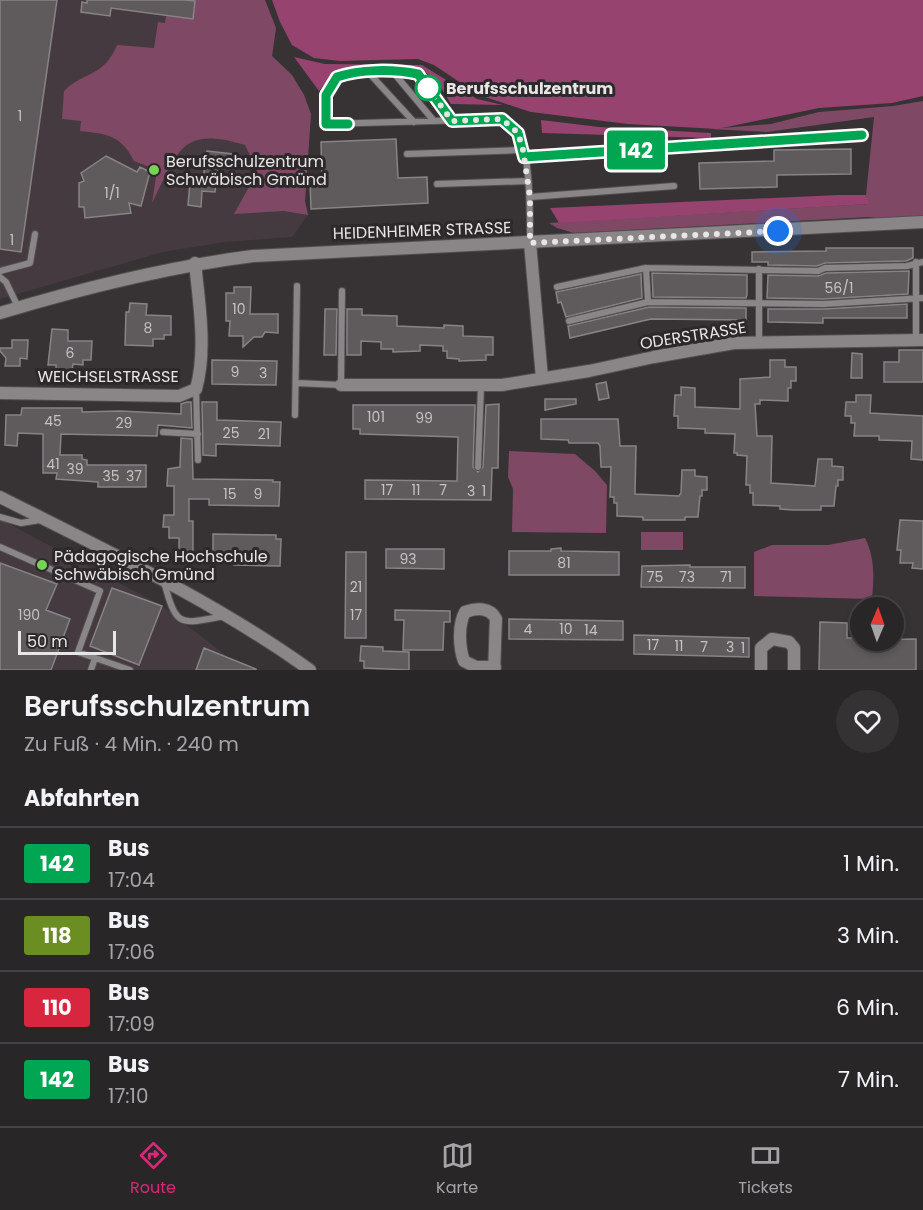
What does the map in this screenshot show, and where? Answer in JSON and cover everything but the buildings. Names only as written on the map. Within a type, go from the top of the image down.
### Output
[{"type":"street","name":"HEIDENHEIMER STRASSE","points":[[0,314],[99,284],[195,263],[324,250],[530,243],[923,222]]},
{"type":"street","points":[[530,243],[542,378]]},
{"type":"street","name":"WEICHSELSTRASSE","points":[[0,393],[179,396],[196,389],[200,375],[200,308],[195,263]]},
{"type":"street","name":"ODERSTRASSE","points":[[341,385],[502,385],[589,371],[704,347],[759,342],[920,340]]},
{"type":"street","points":[[0,497],[225,616],[310,670]]},
{"type":"street","points":[[472,609],[488,610],[495,615],[494,669],[476,667],[464,661],[460,652],[462,618],[465,612],[472,609]]},
{"type":"street","points":[[760,670],[761,648],[772,639],[784,640],[794,648],[794,670]]},
{"type":"lane","points":[[393,72],[434,121]]},
{"type":"lane","points":[[452,121],[418,74],[348,73],[337,77],[326,95],[326,124],[452,121],[502,119],[518,133],[524,154],[530,197],[530,243]]},
{"type":"lane","points":[[369,73],[414,122]]},
{"type":"lane","points":[[407,154],[524,154],[862,135]]},
{"type":"lane","points":[[437,184],[528,181]]},
{"type":"lane","points":[[530,197],[674,186]]},
{"type":"lane","points":[[0,271],[30,263],[35,234]]},
{"type":"lane","points":[[557,287],[646,268],[818,271],[825,268],[907,266],[920,262],[915,299],[920,340]]},
{"type":"lane","points":[[646,268],[648,302]]},
{"type":"lane","points":[[759,269],[759,342]]},
{"type":"lane","points":[[0,277],[6,282],[18,308]]},
{"type":"lane","points":[[295,415],[297,286]]},
{"type":"lane","points":[[296,384],[341,385],[342,291]]},
{"type":"lane","points":[[569,321],[648,302],[824,304],[923,298]]},
{"type":"lane","points":[[478,467],[481,386]]},
{"type":"lane","points":[[196,389],[198,460]]},
{"type":"lane","points":[[163,432],[198,434]]},
{"type":"lane","points":[[0,517],[21,523],[45,520]]},
{"type":"lane","points":[[0,547],[100,591],[78,652],[130,670]]},
{"type":"lane","points":[[164,582],[172,613],[181,620],[190,622],[225,616]]},
{"type":"lane","points":[[91,670],[95,658]]},
{"type":"shaded area","name":"Berufsschulzentrum Schwäbisch Gmünd","points":[[0,0],[265,0],[276,28],[272,56],[292,75],[304,95],[311,114],[305,201],[308,215],[292,237],[225,242],[163,252],[0,299]]},
{"type":"shaded area","points":[[195,0],[265,0],[276,28],[272,56],[292,75],[304,95],[311,114],[305,201],[308,215],[284,211],[234,214],[250,185],[255,166],[245,145],[207,138],[194,141],[184,147],[168,170],[152,203],[157,170],[134,161],[124,146],[112,137],[80,131],[81,121],[62,119],[64,91],[106,63],[117,45],[154,48],[158,22],[165,23],[166,15],[192,19]]},
{"type":"shaded area","points":[[272,0],[923,0],[923,96],[892,103],[819,108],[717,129],[628,124],[531,112],[479,95],[434,65],[418,59],[340,61],[314,58],[292,45]]},
{"type":"shaded area","points":[[294,57],[325,64],[422,65],[477,99],[503,105],[451,104],[438,83],[421,68],[344,68],[335,71],[319,91]]},
{"type":"shaded area","points":[[923,101],[923,218],[896,220],[869,217],[574,233],[549,223],[868,204],[866,195],[874,117],[767,132],[710,129],[771,124],[819,112],[893,106]]},
{"type":"shaded area","points":[[541,120],[599,127],[711,133],[711,138],[542,133]]},
{"type":"shaded area","points":[[866,195],[869,204],[559,223],[550,208]]},
{"type":"shaded area","points":[[509,451],[575,454],[607,485],[606,533],[512,532],[513,489],[508,477]]},
{"type":"shaded area","name":"Pädagogische Hochschule Schwäbisch Gmünd","points":[[0,519],[162,606],[245,670],[0,670]]},
{"type":"shaded area","points":[[641,532],[683,532],[683,550],[641,550]]},
{"type":"shaded area","points":[[865,538],[871,553],[873,568],[872,597],[754,596],[754,552],[772,545],[828,545]]},
{"type":"bus line","name":"142","points":[[348,124],[326,124],[326,95],[337,77],[348,73],[407,72],[418,74],[452,121],[502,119],[518,133],[524,157],[862,135]]},
{"type":"place","name":"Berufsschulzentrum","points":[[428,88]]},
{"type":"place","name":"Berufsschulzentrum Schwäbisch Gmünd","points":[[154,170]]},
{"type":"place","name":"Pädagogische Hochschule Schwäbisch Gmünd","points":[[42,565]]},
{"type":"route","points":[[428,88],[452,121],[502,119],[518,133],[530,197],[530,243],[778,231]]}]
